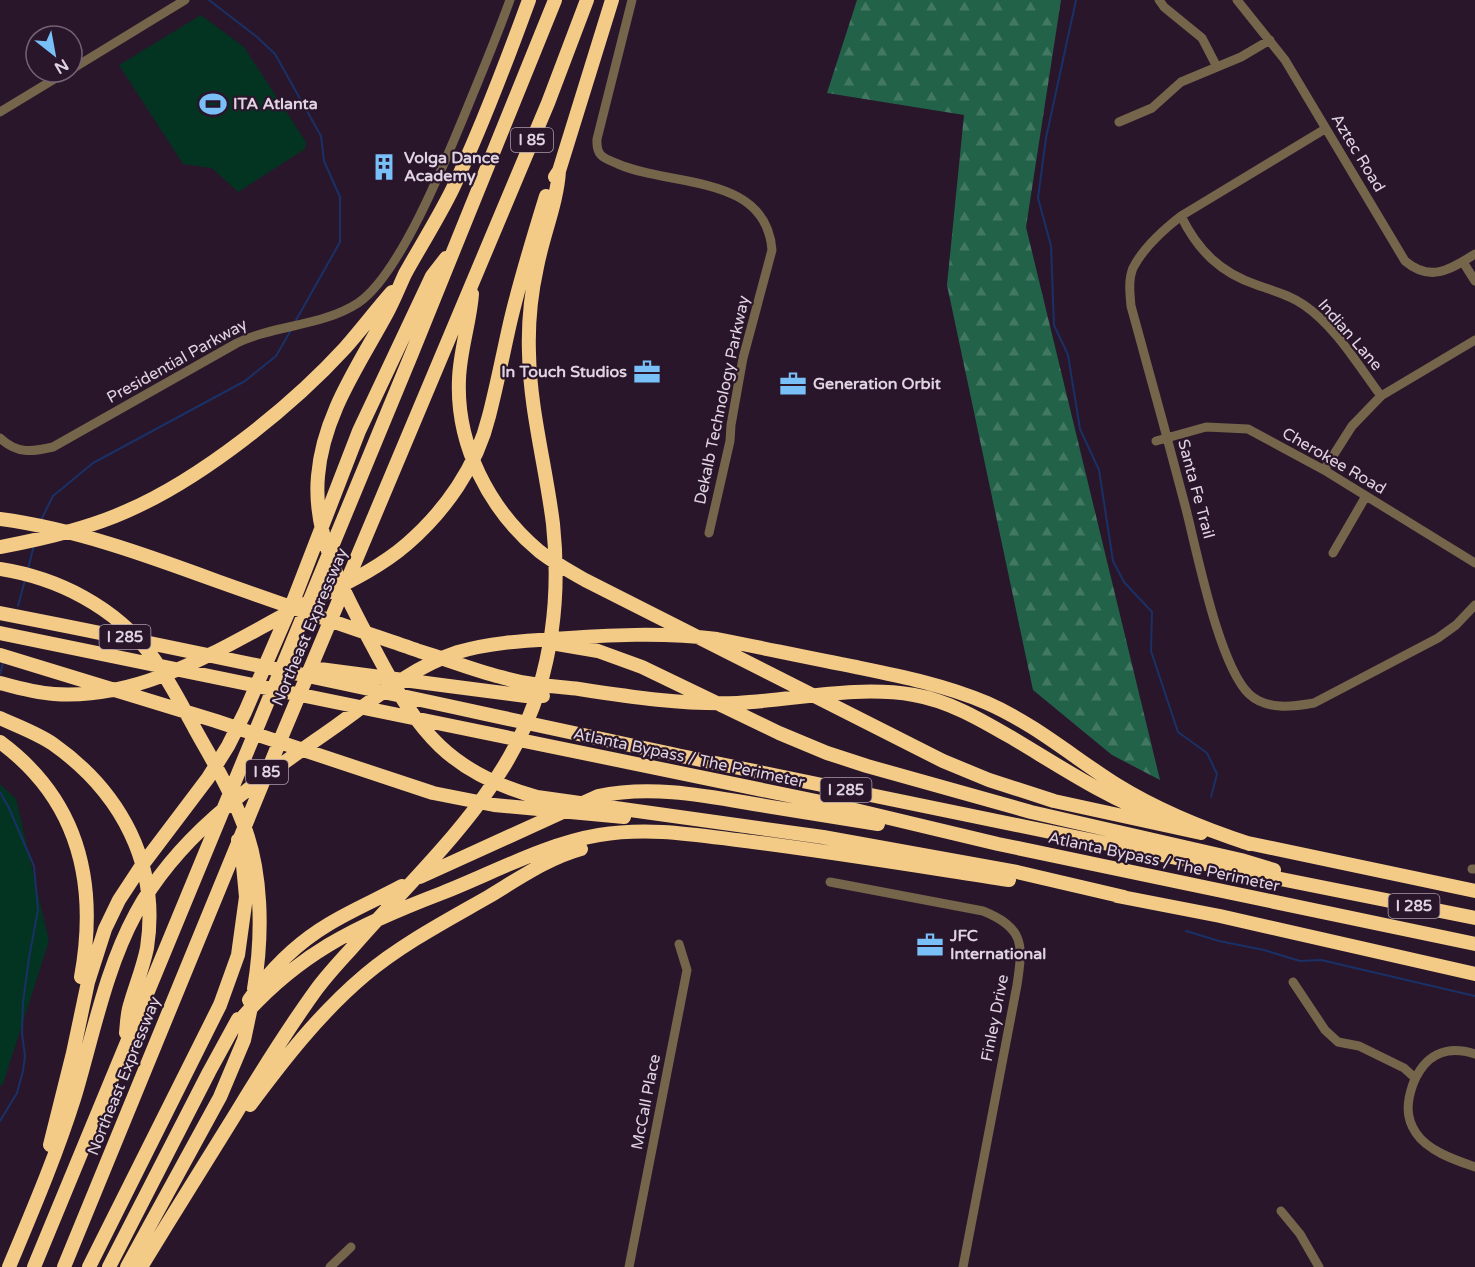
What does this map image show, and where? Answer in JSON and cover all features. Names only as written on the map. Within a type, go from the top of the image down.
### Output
[{"type":"highway","points":[[529,0],[507,61],[453,188],[404,276],[331,419],[322,448],[318,477],[318,503],[332,566],[408,710],[425,733],[445,752],[480,776],[503,786],[537,797],[618,812]]},
{"type":"highway","name":"Northeast Expressway","points":[[34,1267],[458,241],[555,0]]},
{"type":"highway","name":"Northeast Expressway","points":[[64,1267],[279,742],[574,40],[587,0]]},
{"type":"highway","points":[[141,1267],[277,1047],[317,987],[480,804],[520,737],[538,691],[550,644],[556,580],[553,523],[531,384],[530,316],[536,269],[558,187],[559,171],[612,0]]},
{"type":"highway","points":[[0,684],[53,694],[93,694],[128,688],[205,658],[360,575],[406,544],[435,517],[460,484],[478,447],[489,418],[522,272],[548,189],[559,171]]},
{"type":"highway","points":[[31,1214],[73,1053],[94,959],[105,929],[127,887],[208,778],[245,712],[294,599],[359,430],[432,276],[458,241]]},
{"type":"highway","points":[[0,547],[71,530],[129,510],[183,481],[238,443],[296,396],[344,349],[404,276]]},
{"type":"highway","points":[[474,279],[471,314],[462,351],[459,379],[460,406],[469,449],[485,486],[501,511],[520,533],[562,567],[943,761],[989,780],[1064,803],[1471,890]]},
{"type":"highway","points":[[0,519],[56,528],[176,566],[500,677],[531,685],[617,696]]},
{"type":"highway","points":[[0,569],[56,584],[104,610],[134,635],[162,671],[230,792],[242,820],[258,886],[259,961],[244,1040],[220,1097],[127,1267]]},
{"type":"highway","name":"Atlanta Bypass / The Perimeter","points":[[0,613],[342,677],[787,778],[1475,918]]},
{"type":"highway","name":"Atlanta Bypass / The Perimeter","points":[[0,633],[826,803],[998,844],[1475,944]]},
{"type":"highway","points":[[9,1267],[74,1100],[112,966],[136,912],[154,883],[189,841],[236,799],[391,687],[428,665],[456,653],[478,647],[534,640],[601,636],[667,636],[717,639],[920,680],[985,702],[1050,738],[1138,798],[1198,826],[1250,844]]},
{"type":"highway","points":[[534,640],[598,651],[642,667],[779,733],[827,753],[867,766],[1020,809],[1241,860],[1353,894]]},
{"type":"highway","points":[[2,656],[216,721],[433,794],[494,805],[618,812],[823,837],[1017,872],[1475,974]]},
{"type":"highway","points":[[342,677],[526,696],[617,696],[699,702],[737,703],[856,692],[916,695],[975,716],[1126,804],[1209,835]]},
{"type":"highway","points":[[0,718],[51,743],[83,767],[101,785],[122,816],[135,844],[144,873],[150,919],[146,950],[129,1007],[124,1050]]},
{"type":"highway","points":[[89,1267],[209,1029],[238,955],[246,897],[243,865],[231,812],[193,727]]},
{"type":"highway","points":[[0,742],[18,755],[48,788],[72,829],[84,870],[88,914],[83,964],[62,1092]]},
{"type":"highway","points":[[109,1267],[247,1001],[264,979],[302,943],[328,924],[441,866],[597,796],[642,790],[690,793],[998,844]]},
{"type":"highway","points":[[235,1026],[256,1000],[290,970],[328,944],[384,915],[540,853],[589,837],[619,832],[659,830],[814,850],[1124,897]]},
{"type":"highway","points":[[192,1185],[297,1044],[329,1009],[381,963],[433,928],[568,853],[614,839],[702,836]]},
{"type":"highway","points":[[1314,937],[1475,965]]},
{"type":"street","name":"Presidential Parkway","points":[[0,438],[18,450],[33,452],[53,447],[254,334],[347,310],[374,290],[396,258],[418,217],[456,137],[510,0]]},
{"type":"street","name":"Dekalb Technology Parkway","points":[[632,0],[597,139],[598,154],[636,172],[709,186],[736,195],[757,210],[767,225],[771,237],[772,250],[743,358],[730,441],[708,533]]},
{"type":"street","points":[[1159,0],[1164,7],[1202,38],[1217,68]]},
{"type":"street","name":"Aztec Road","points":[[1238,0],[1285,60],[1405,261],[1426,272],[1442,273],[1475,254]]},
{"type":"street","points":[[84,62],[183,1]]},
{"type":"street","points":[[1119,122],[1152,108],[1181,82],[1241,57],[1270,40]]},
{"type":"street","points":[[0,112],[46,84]]},
{"type":"street","name":"Santa Fe Trail","points":[[1325,129],[1181,216],[1164,230],[1143,254],[1133,269],[1130,285],[1131,306],[1211,606],[1228,660],[1237,680],[1259,702],[1293,706],[1314,703],[1438,638],[1475,605]]},
{"type":"street","name":"Indian Lane","points":[[1181,216],[1201,250],[1227,272],[1247,282],[1292,297],[1306,306],[1341,343],[1381,396]]},
{"type":"street","points":[[1463,262],[1475,281]]},
{"type":"street","points":[[1324,470],[1352,426],[1381,396],[1475,340]]},
{"type":"street","name":"Cherokee Road","points":[[1156,441],[1206,427],[1248,429],[1324,470],[1475,563]]},
{"type":"street","points":[[1333,553],[1366,496]]},
{"type":"street","name":"Finley Drive","points":[[830,882],[983,911],[1002,919],[1021,947],[1017,985],[963,1267]]},
{"type":"street","name":"McCall Place","points":[[629,1267],[687,970],[679,944]]},
{"type":"street","points":[[1293,982],[1324,1030],[1338,1042],[1359,1046],[1404,1068],[1415,1078]]},
{"type":"street","points":[[1475,1054],[1462,1050],[1438,1055],[1428,1060],[1419,1069],[1415,1078],[1409,1094],[1407,1111],[1415,1132],[1427,1145],[1475,1167]]},
{"type":"street","points":[[1281,1211],[1300,1234],[1319,1267]]},
{"type":"street","points":[[330,1267],[351,1246]]},
{"type":"green space","points":[[857,0],[1061,0],[1026,227],[1160,780],[1112,755],[1033,690],[947,285],[964,115],[827,93]]},
{"type":"green space","name":"ITA Atlanta","points":[[201,15],[244,47],[306,142],[305,149],[238,192],[212,168],[183,164],[119,65]]},
{"type":"green space","points":[[0,784],[16,799],[49,941],[3,1084],[0,1086]]},
{"type":"waterway","points":[[209,0],[275,54],[321,136],[324,161],[340,197],[340,242],[295,322]]},
{"type":"waterway","points":[[1076,0],[1046,138],[1038,198],[1051,246],[1054,325],[1068,355],[1080,429],[1099,470],[1113,561],[1124,582],[1152,612],[1151,651],[1178,732],[1207,753],[1217,774],[1211,797]]},
{"type":"waterway","points":[[41,520],[53,496],[93,463],[245,381],[276,356],[291,330]]},
{"type":"waterway","points":[[28,569],[34,545]]},
{"type":"waterway","points":[[18,606],[25,580]]},
{"type":"waterway","points":[[0,674],[3,663]]},
{"type":"waterway","points":[[0,792],[34,866],[38,910],[23,1002],[22,1033],[25,1056],[23,1071],[17,1093],[0,1121]]},
{"type":"waterway","points":[[1186,931],[1300,961],[1321,960],[1475,996]]},
{"type":"place","name":"ITA Atlanta","points":[[213,104]]},
{"type":"place","name":"Volga Dance Academy","points":[[384,167]]},
{"type":"place","name":"In Touch Studios","points":[[647,372]]},
{"type":"place","name":"Generation Orbit","points":[[793,384]]},
{"type":"place","name":"JFC International","points":[[930,945]]}]
